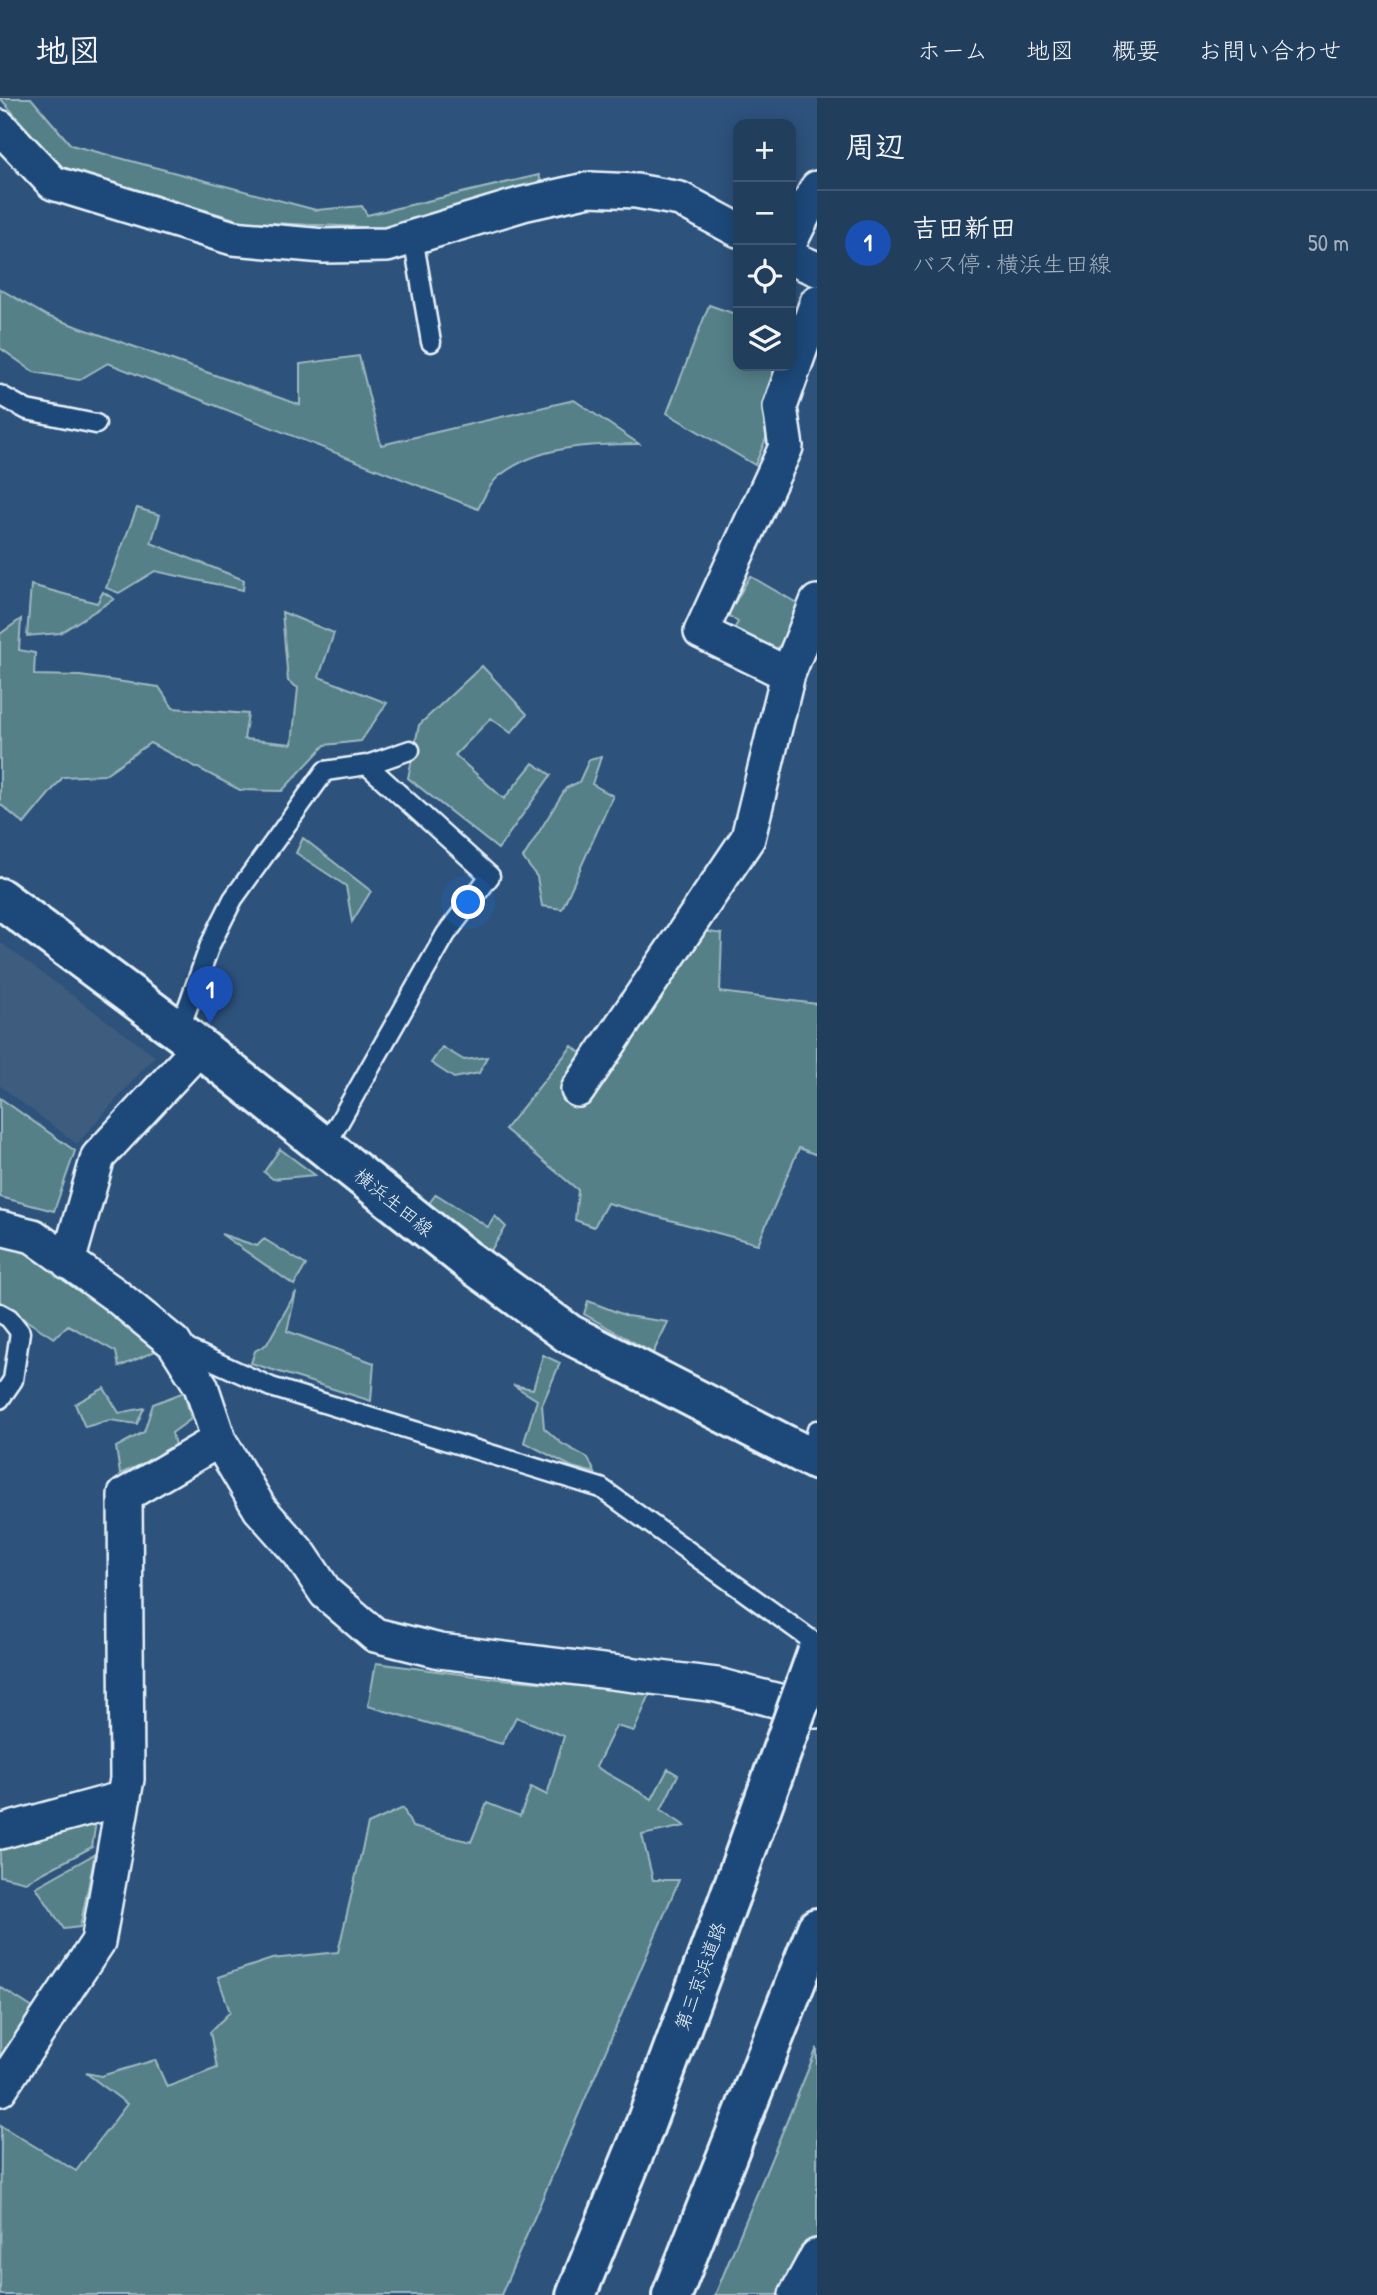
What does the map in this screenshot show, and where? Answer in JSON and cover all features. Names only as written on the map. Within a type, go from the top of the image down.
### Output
[{"type":"main road","name":"横浜生田線","points":[[0,898],[190,1039],[467,1260],[569,1334],[815,1450]]},
{"type":"main road","name":"第三京浜道路","points":[[576,2295],[641,2136],[817,1653]]},
{"type":"main road","points":[[672,2295],[817,1928]]},
{"type":"street","points":[[0,127],[53,183],[233,238],[324,246],[387,245],[523,204],[590,189],[636,191],[680,200],[733,227]]},
{"type":"street","points":[[796,230],[817,188]]},
{"type":"street","points":[[796,260],[817,269]]},
{"type":"street","points":[[788,674],[701,632],[786,447],[780,407],[817,303]]},
{"type":"street","points":[[578,1090],[593,1051],[748,838],[788,674],[817,602]]},
{"type":"street","points":[[68,1262],[98,1157],[190,1039]]},
{"type":"street","points":[[0,1228],[33,1236],[114,1294],[174,1343],[201,1386],[219,1440],[260,1509],[300,1554],[326,1593],[375,1634],[440,1651],[717,1685],[817,1711]]},
{"type":"street","points":[[0,2089],[98,1942],[127,1779],[125,1495],[219,1440]]},
{"type":"street","points":[[0,1832],[124,1798]]},
{"type":"street","points":[[796,2295],[817,2256]]},
{"type":"lane","points":[[413,237],[431,342]]},
{"type":"lane","points":[[0,394],[27,410],[96,424]]},
{"type":"lane","points":[[190,1039],[210,945],[233,899],[289,818],[325,771],[368,765],[410,750]]},
{"type":"lane","points":[[325,1147],[446,934],[490,876],[368,765]]},
{"type":"lane","points":[[0,1313],[9,1318],[20,1332],[13,1380],[0,1399]]},
{"type":"lane","points":[[174,1343],[271,1387],[601,1488],[817,1644]]},
{"type":"shaded area","points":[[0,942],[155,1056],[77,1144],[0,1086]]},
{"type":"green space","points":[[0,98],[31,98],[71,145],[316,210],[362,206],[367,215],[539,175],[542,185],[386,228],[245,222],[59,166]]},
{"type":"green space","points":[[0,289],[47,316],[300,405],[300,364],[359,356],[381,445],[574,400],[639,444],[584,446],[547,452],[530,458],[513,466],[495,480],[478,509],[108,363],[79,380],[34,372],[0,348]]},
{"type":"green space","points":[[709,305],[733,313],[733,371],[777,371],[764,403],[770,429],[755,465],[667,413]]},
{"type":"green space","points":[[137,508],[160,515],[151,543],[244,580],[243,590],[155,571],[119,593],[106,588]]},
{"type":"green space","points":[[750,576],[802,606],[775,654],[733,631],[738,622],[728,615]]},
{"type":"green space","points":[[31,585],[97,603],[103,592],[114,599],[60,633],[27,636]]},
{"type":"green space","points":[[282,612],[334,633],[319,677],[387,703],[361,741],[325,745],[282,791],[240,790],[150,743],[104,775],[63,777],[24,824],[0,804],[0,634],[21,619],[19,650],[35,653],[34,675],[80,676],[159,687],[173,708],[248,714],[244,739],[292,744],[298,688],[288,681]]},
{"type":"green space","points":[[482,666],[527,714],[511,733],[491,718],[455,755],[504,799],[533,763],[551,775],[498,849],[408,778],[419,725]]},
{"type":"green space","points":[[601,757],[592,784],[613,796],[562,909],[542,906],[537,877],[523,858],[566,788],[579,782],[589,760]]},
{"type":"green space","points":[[303,838],[371,891],[352,922],[346,886],[296,853]]},
{"type":"green space","points":[[692,929],[722,934],[720,992],[817,1004],[817,1155],[799,1148],[758,1244],[607,1203],[594,1227],[575,1220],[578,1190],[505,1129],[572,1046],[600,1070]]},
{"type":"green space","points":[[442,1047],[464,1060],[487,1057],[479,1073],[454,1078],[431,1063]]},
{"type":"green space","points":[[0,1098],[75,1151],[54,1211],[0,1197]]},
{"type":"green space","points":[[280,1149],[315,1175],[273,1179],[264,1172]]},
{"type":"green space","points":[[436,1194],[488,1227],[495,1216],[506,1227],[489,1253],[427,1206]]},
{"type":"green space","points":[[221,1234],[257,1246],[264,1239],[306,1265],[294,1285]]},
{"type":"green space","points":[[0,1239],[30,1247],[160,1349],[119,1367],[116,1352],[68,1325],[54,1338],[0,1304]]},
{"type":"green space","points":[[296,1292],[287,1331],[374,1363],[371,1401],[251,1363],[255,1351],[267,1344]]},
{"type":"green space","points":[[588,1301],[627,1316],[668,1322],[653,1353],[584,1314]]},
{"type":"green space","points":[[543,1355],[560,1363],[542,1405],[544,1428],[561,1443],[588,1458],[595,1473],[572,1467],[524,1442],[537,1400],[513,1385],[533,1389]]},
{"type":"green space","points":[[104,1388],[119,1413],[144,1408],[137,1424],[110,1420],[85,1427],[75,1404]]},
{"type":"green space","points":[[184,1392],[191,1419],[172,1433],[176,1449],[120,1474],[116,1447],[144,1432],[153,1404]]},
{"type":"green space","points":[[376,1663],[490,1678],[651,1692],[634,1731],[616,1726],[596,1767],[652,1799],[668,1769],[678,1775],[661,1810],[685,1826],[642,1835],[653,1880],[679,1880],[501,2295],[0,2295],[1,2126],[76,2171],[127,2104],[86,2073],[101,2076],[155,2060],[167,2087],[217,2068],[210,2032],[230,2012],[218,1977],[272,1959],[338,1952],[368,1824],[403,1808],[412,1827],[471,1842],[487,1803],[520,1816],[531,1787],[547,1795],[564,1736],[516,1717],[502,1744],[368,1706]]},
{"type":"green space","points":[[97,1815],[92,1847],[26,1882],[0,1876],[0,1843]]},
{"type":"green space","points":[[95,1854],[80,1927],[64,1929],[36,1887]]},
{"type":"green space","points":[[0,1987],[36,2010],[0,2062]]},
{"type":"green space","points":[[817,2048],[817,2241],[785,2295],[715,2295]]},
{"type":"place","name":"吉田新田","points":[[210,1024]]}]
